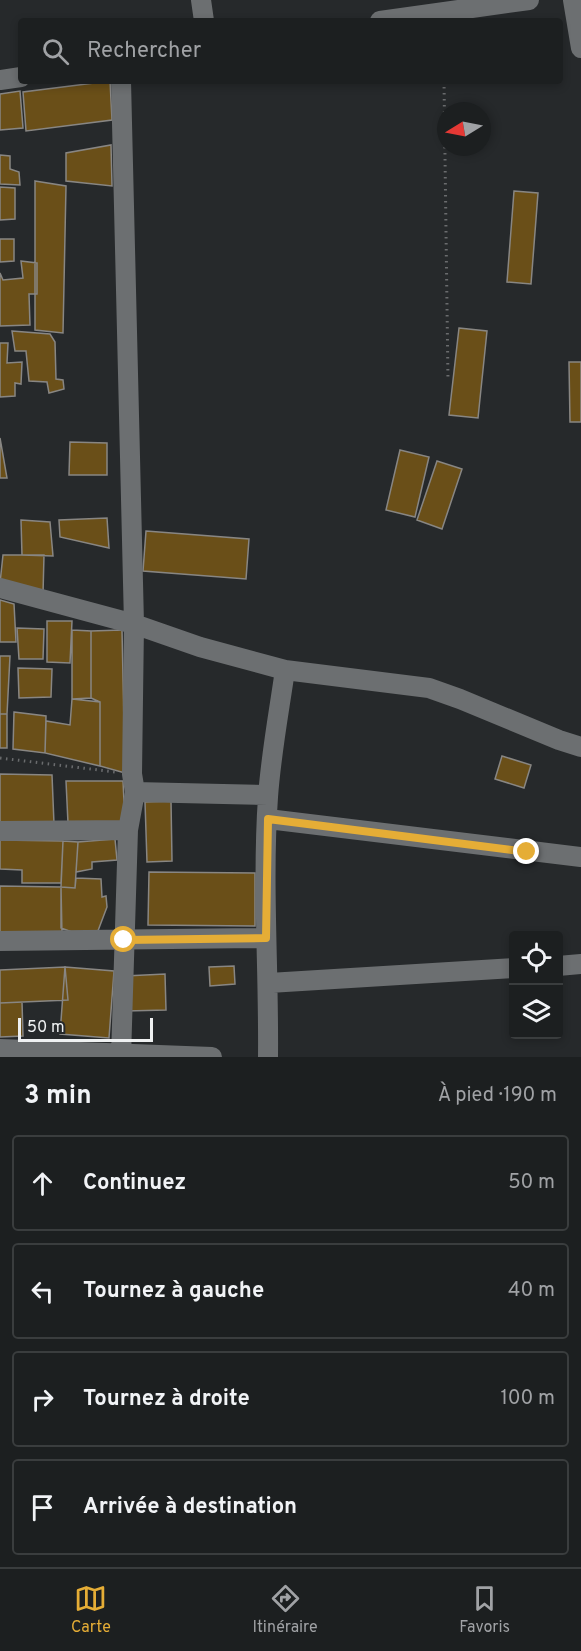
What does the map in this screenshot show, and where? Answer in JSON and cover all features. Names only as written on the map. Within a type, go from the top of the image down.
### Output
[{"type":"street","points":[[201,0],[204,18]]},
{"type":"street","points":[[401,18],[529,0]]},
{"type":"street","points":[[573,0],[581,48]]},
{"type":"street","points":[[0,80],[18,77]]},
{"type":"street","points":[[121,84],[134,624],[133,783],[128,830],[121,1056]]},
{"type":"street","points":[[0,588],[134,624],[200,647],[285,670],[429,688],[581,747]]},
{"type":"street","points":[[268,1057],[269,983],[266,938],[268,795],[285,670]]},
{"type":"street","points":[[133,783],[268,795]]},
{"type":"street","points":[[268,819],[581,857]]},
{"type":"street","points":[[0,831],[128,830]]},
{"type":"street","points":[[0,941],[266,938]]},
{"type":"street","points":[[563,966],[581,964]]},
{"type":"street","points":[[269,983],[509,968]]},
{"type":"street","points":[[0,1050],[121,1056],[212,1057]]},
{"type":"path","points":[[444,84],[448,381]]},
{"type":"path","points":[[0,758],[133,783]]},
{"type":"building","points":[[86,84],[110,84],[112,120],[26,131],[23,92]]},
{"type":"building","points":[[20,91],[23,128],[0,130],[0,94]]},
{"type":"building","points":[[111,145],[112,186],[66,181],[66,153]]},
{"type":"building","points":[[0,155],[10,156],[10,169],[19,172],[20,185],[0,184]]},
{"type":"building","points":[[35,181],[66,186],[63,333],[35,330]]},
{"type":"building","points":[[0,187],[15,188],[15,219],[0,220]]},
{"type":"building","points":[[514,191],[538,193],[531,284],[507,282]]},
{"type":"building","points":[[0,239],[14,239],[14,261],[0,262]]},
{"type":"building","points":[[21,261],[37,263],[37,294],[29,294],[30,325],[0,326],[0,273],[3,280],[23,278]]},
{"type":"building","points":[[459,328],[487,331],[478,418],[449,415]]},
{"type":"building","points":[[12,331],[50,334],[55,342],[56,379],[63,380],[64,389],[49,393],[47,382],[29,381],[26,351],[15,351]]},
{"type":"building","points":[[0,343],[8,343],[7,363],[22,362],[21,384],[15,383],[15,396],[0,397]]},
{"type":"building","points":[[569,362],[581,362],[581,422],[570,422]]},
{"type":"building","points":[[0,438],[7,478],[0,478]]},
{"type":"building","points":[[70,442],[107,443],[107,475],[69,475]]},
{"type":"building","points":[[400,450],[429,457],[415,517],[386,510]]},
{"type":"building","points":[[437,461],[462,469],[442,529],[417,520]]},
{"type":"building","points":[[107,518],[109,548],[60,537],[59,520]]},
{"type":"building","points":[[21,520],[50,522],[53,556],[22,555]]},
{"type":"building","points":[[146,531],[249,539],[246,579],[143,571]]},
{"type":"building","points":[[3,555],[44,555],[43,594],[0,583]]},
{"type":"building","points":[[0,600],[14,604],[16,642],[0,642]]},
{"type":"building","points":[[47,621],[72,621],[70,663],[47,662]]},
{"type":"building","points":[[17,628],[44,629],[43,659],[19,659]]},
{"type":"building","points":[[72,630],[91,631],[91,698],[72,699]]},
{"type":"building","points":[[122,630],[125,773],[100,766],[100,702],[91,698],[91,631]]},
{"type":"building","points":[[0,656],[10,656],[7,714],[0,714]]},
{"type":"building","points":[[18,668],[52,669],[51,697],[19,698]]},
{"type":"building","points":[[72,699],[100,702],[100,766],[45,753],[46,721],[70,725]]},
{"type":"building","points":[[14,712],[46,716],[45,753],[13,749]]},
{"type":"building","points":[[0,714],[7,714],[7,748],[0,748]]},
{"type":"building","points":[[502,756],[531,765],[524,788],[495,779]]},
{"type":"building","points":[[0,774],[52,775],[54,824],[0,823]]},
{"type":"building","points":[[66,781],[123,781],[125,823],[68,823]]},
{"type":"building","points":[[171,801],[172,861],[147,862],[145,802]]},
{"type":"building","points":[[115,839],[117,860],[92,862],[92,869],[76,872],[78,842]]},
{"type":"building","points":[[0,840],[63,841],[61,883],[22,883],[22,870],[0,869]]},
{"type":"building","points":[[63,841],[78,842],[75,888],[61,887]]},
{"type":"building","points":[[149,872],[255,873],[255,926],[148,925]]},
{"type":"building","points":[[76,878],[101,879],[102,897],[106,896],[107,907],[96,936],[83,936],[61,928],[61,887],[75,888]]},
{"type":"building","points":[[0,886],[61,887],[62,935],[0,933]]},
{"type":"building","points":[[234,966],[235,984],[210,986],[209,967]]},
{"type":"building","points":[[65,967],[68,1000],[0,1003],[0,970]]},
{"type":"building","points":[[65,967],[114,971],[109,1038],[60,1034]]},
{"type":"building","points":[[165,974],[166,1010],[126,1011],[125,976]]},
{"type":"building","points":[[22,1002],[23,1036],[0,1037],[0,1003]]},
{"type":"route","points":[[124,940],[266,938],[268,819],[427,837],[527,852]]}]
